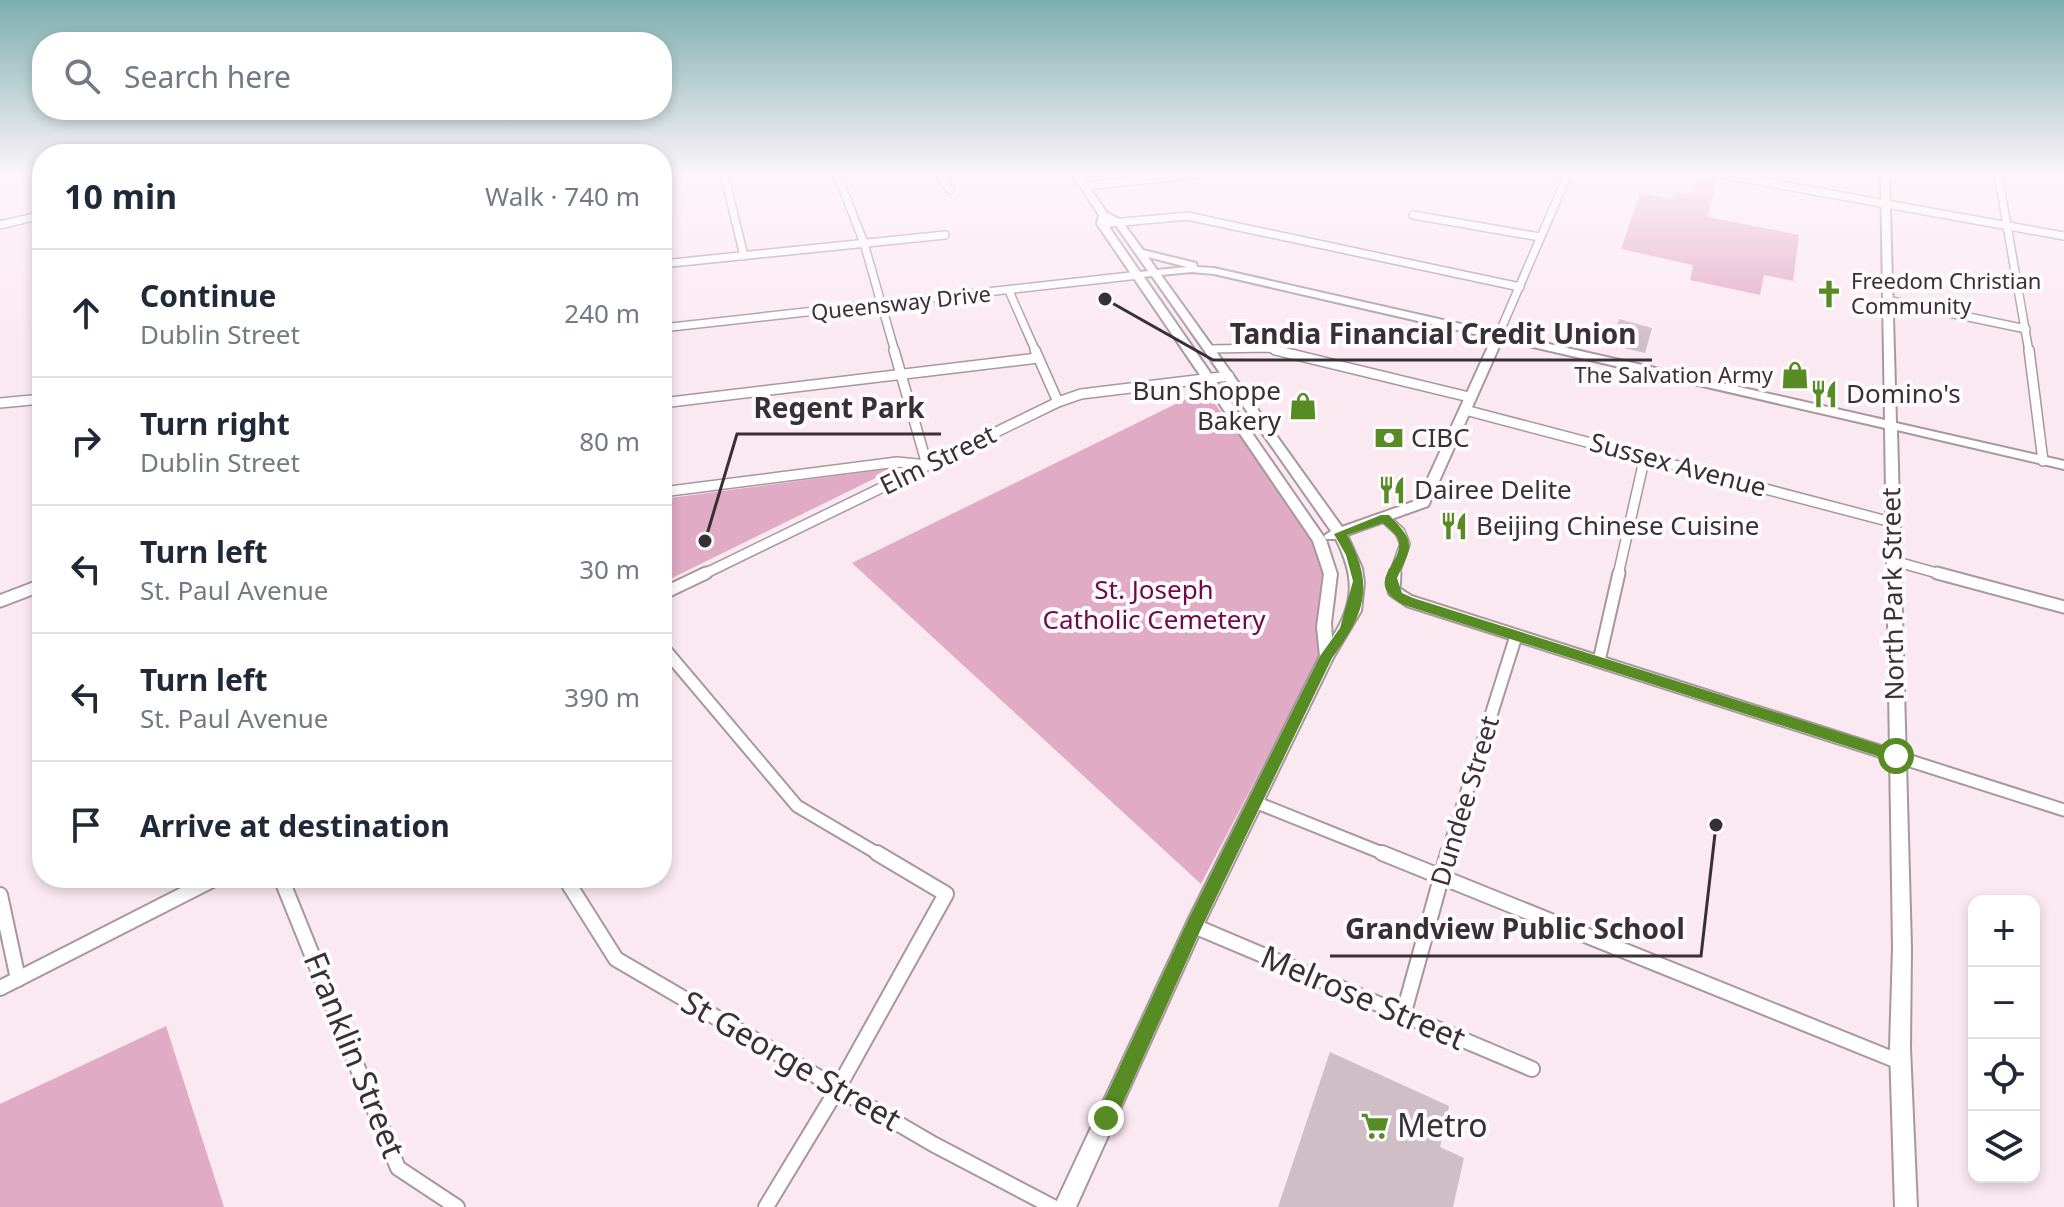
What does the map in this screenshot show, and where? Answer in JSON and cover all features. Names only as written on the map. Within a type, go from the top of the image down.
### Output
[{"type":"main road","points":[[1110,230],[1319,540],[1330,561],[1332,583],[1324,623],[1327,656]]},
{"type":"main road","points":[[1065,1207],[1194,926],[1327,656],[1346,629],[1360,581],[1352,555],[1340,534],[1124,230]]},
{"type":"main road","name":"North Park Street","points":[[1886,230],[1888,425],[1902,948],[1900,1062],[1906,1207]]},
{"type":"main road","points":[[1139,252],[2064,465]]},
{"type":"main road","points":[[1139,275],[1191,269],[1214,271]]},
{"type":"main road","points":[[1319,540],[1423,503],[1498,336]]},
{"type":"street","points":[[738,230],[744,256]]},
{"type":"street","points":[[859,230],[903,375],[920,451],[927,465]]},
{"type":"street","points":[[1254,230],[1520,287]]},
{"type":"street","points":[[1501,230],[1540,237]]},
{"type":"street","points":[[1498,336],[1543,230]]},
{"type":"street","points":[[2009,230],[2026,329],[2043,461]]},
{"type":"street","points":[[2032,230],[2064,236]]},
{"type":"street","points":[[672,263],[945,235]]},
{"type":"street","name":"Queensway Drive","points":[[672,327],[1139,275]]},
{"type":"street","points":[[1009,291],[1058,402]]},
{"type":"street","points":[[1887,300],[2026,329]]},
{"type":"street","name":"Sussex Avenue","points":[[1210,349],[1268,348],[1645,456],[1891,522]]},
{"type":"street","points":[[672,402],[1038,358]]},
{"type":"street","name":"Elm Street","points":[[672,589],[1058,402],[1081,394],[1229,376]]},
{"type":"street","points":[[0,403],[32,400]]},
{"type":"street","points":[[1599,661],[1645,456]]},
{"type":"street","points":[[672,491],[897,462],[927,465]]},
{"type":"street","points":[[1385,518],[1404,537],[1405,548],[1391,578],[1398,596],[2064,810]]},
{"type":"street","points":[[1894,561],[2064,607]]},
{"type":"street","points":[[0,601],[32,589]]},
{"type":"street","name":"Dundee Street","points":[[1404,1012],[1441,877],[1516,636]]},
{"type":"street","points":[[672,661],[797,806],[946,894],[838,1088],[766,1207]]},
{"type":"street","points":[[1255,802],[1900,1062]]},
{"type":"street","points":[[0,988],[196,888]]},
{"type":"street","name":"Franklin Street","points":[[285,888],[398,1168],[457,1207]]},
{"type":"street","name":"St George Street","points":[[571,888],[616,959],[933,1144],[1053,1207]]},
{"type":"street","points":[[0,895],[18,979]]},
{"type":"street","name":"Melrose Street","points":[[1194,926],[1404,1012],[1532,1069]]},
{"type":"green space","points":[[1627,230],[1775,230],[1799,235],[1793,281],[1764,275],[1760,295],[1690,280],[1693,265],[1621,249]]},
{"type":"green space","name":"St. Joseph Catholic Cemetery","points":[[1204,390],[1302,515],[1330,578],[1319,658],[1201,884],[852,563]]},
{"type":"green space","points":[[896,468],[672,578],[672,498]]},
{"type":"green space","points":[[166,1026],[224,1207],[0,1207],[0,1104]]},
{"type":"building","points":[[1619,319],[1652,328],[1645,353],[1611,345]]},
{"type":"building","name":"Metro","points":[[1330,1052],[1449,1106],[1440,1147],[1464,1158],[1453,1207],[1278,1207]]},
{"type":"place","name":"Freedom Christian Community","points":[[1829,294]]},
{"type":"place","name":"Tandia Financial Credit Union","points":[[1105,299]]},
{"type":"place","name":"The Salvation Army","points":[[1795,375]]},
{"type":"place","name":"Domino's","points":[[1824,394]]},
{"type":"place","name":"Bun Shoppe Bakery","points":[[1303,406]]},
{"type":"place","name":"CIBC","points":[[1389,438]]},
{"type":"place","name":"Dairee Delite","points":[[1392,490]]},
{"type":"place","name":"Beijing Chinese Cuisine","points":[[1454,526]]},
{"type":"place","name":"Regent Park","points":[[705,541]]},
{"type":"place","name":"Grandview Public School","points":[[1716,825]]},
{"type":"place","name":"Metro","points":[[1375,1126]]},
{"type":"route","points":[[1106,1118],[1194,926],[1327,656],[1346,629],[1360,581],[1352,555],[1340,534],[1385,518],[1404,537],[1405,548],[1391,578],[1391,586],[1398,596],[1409,601],[1896,756]]}]
